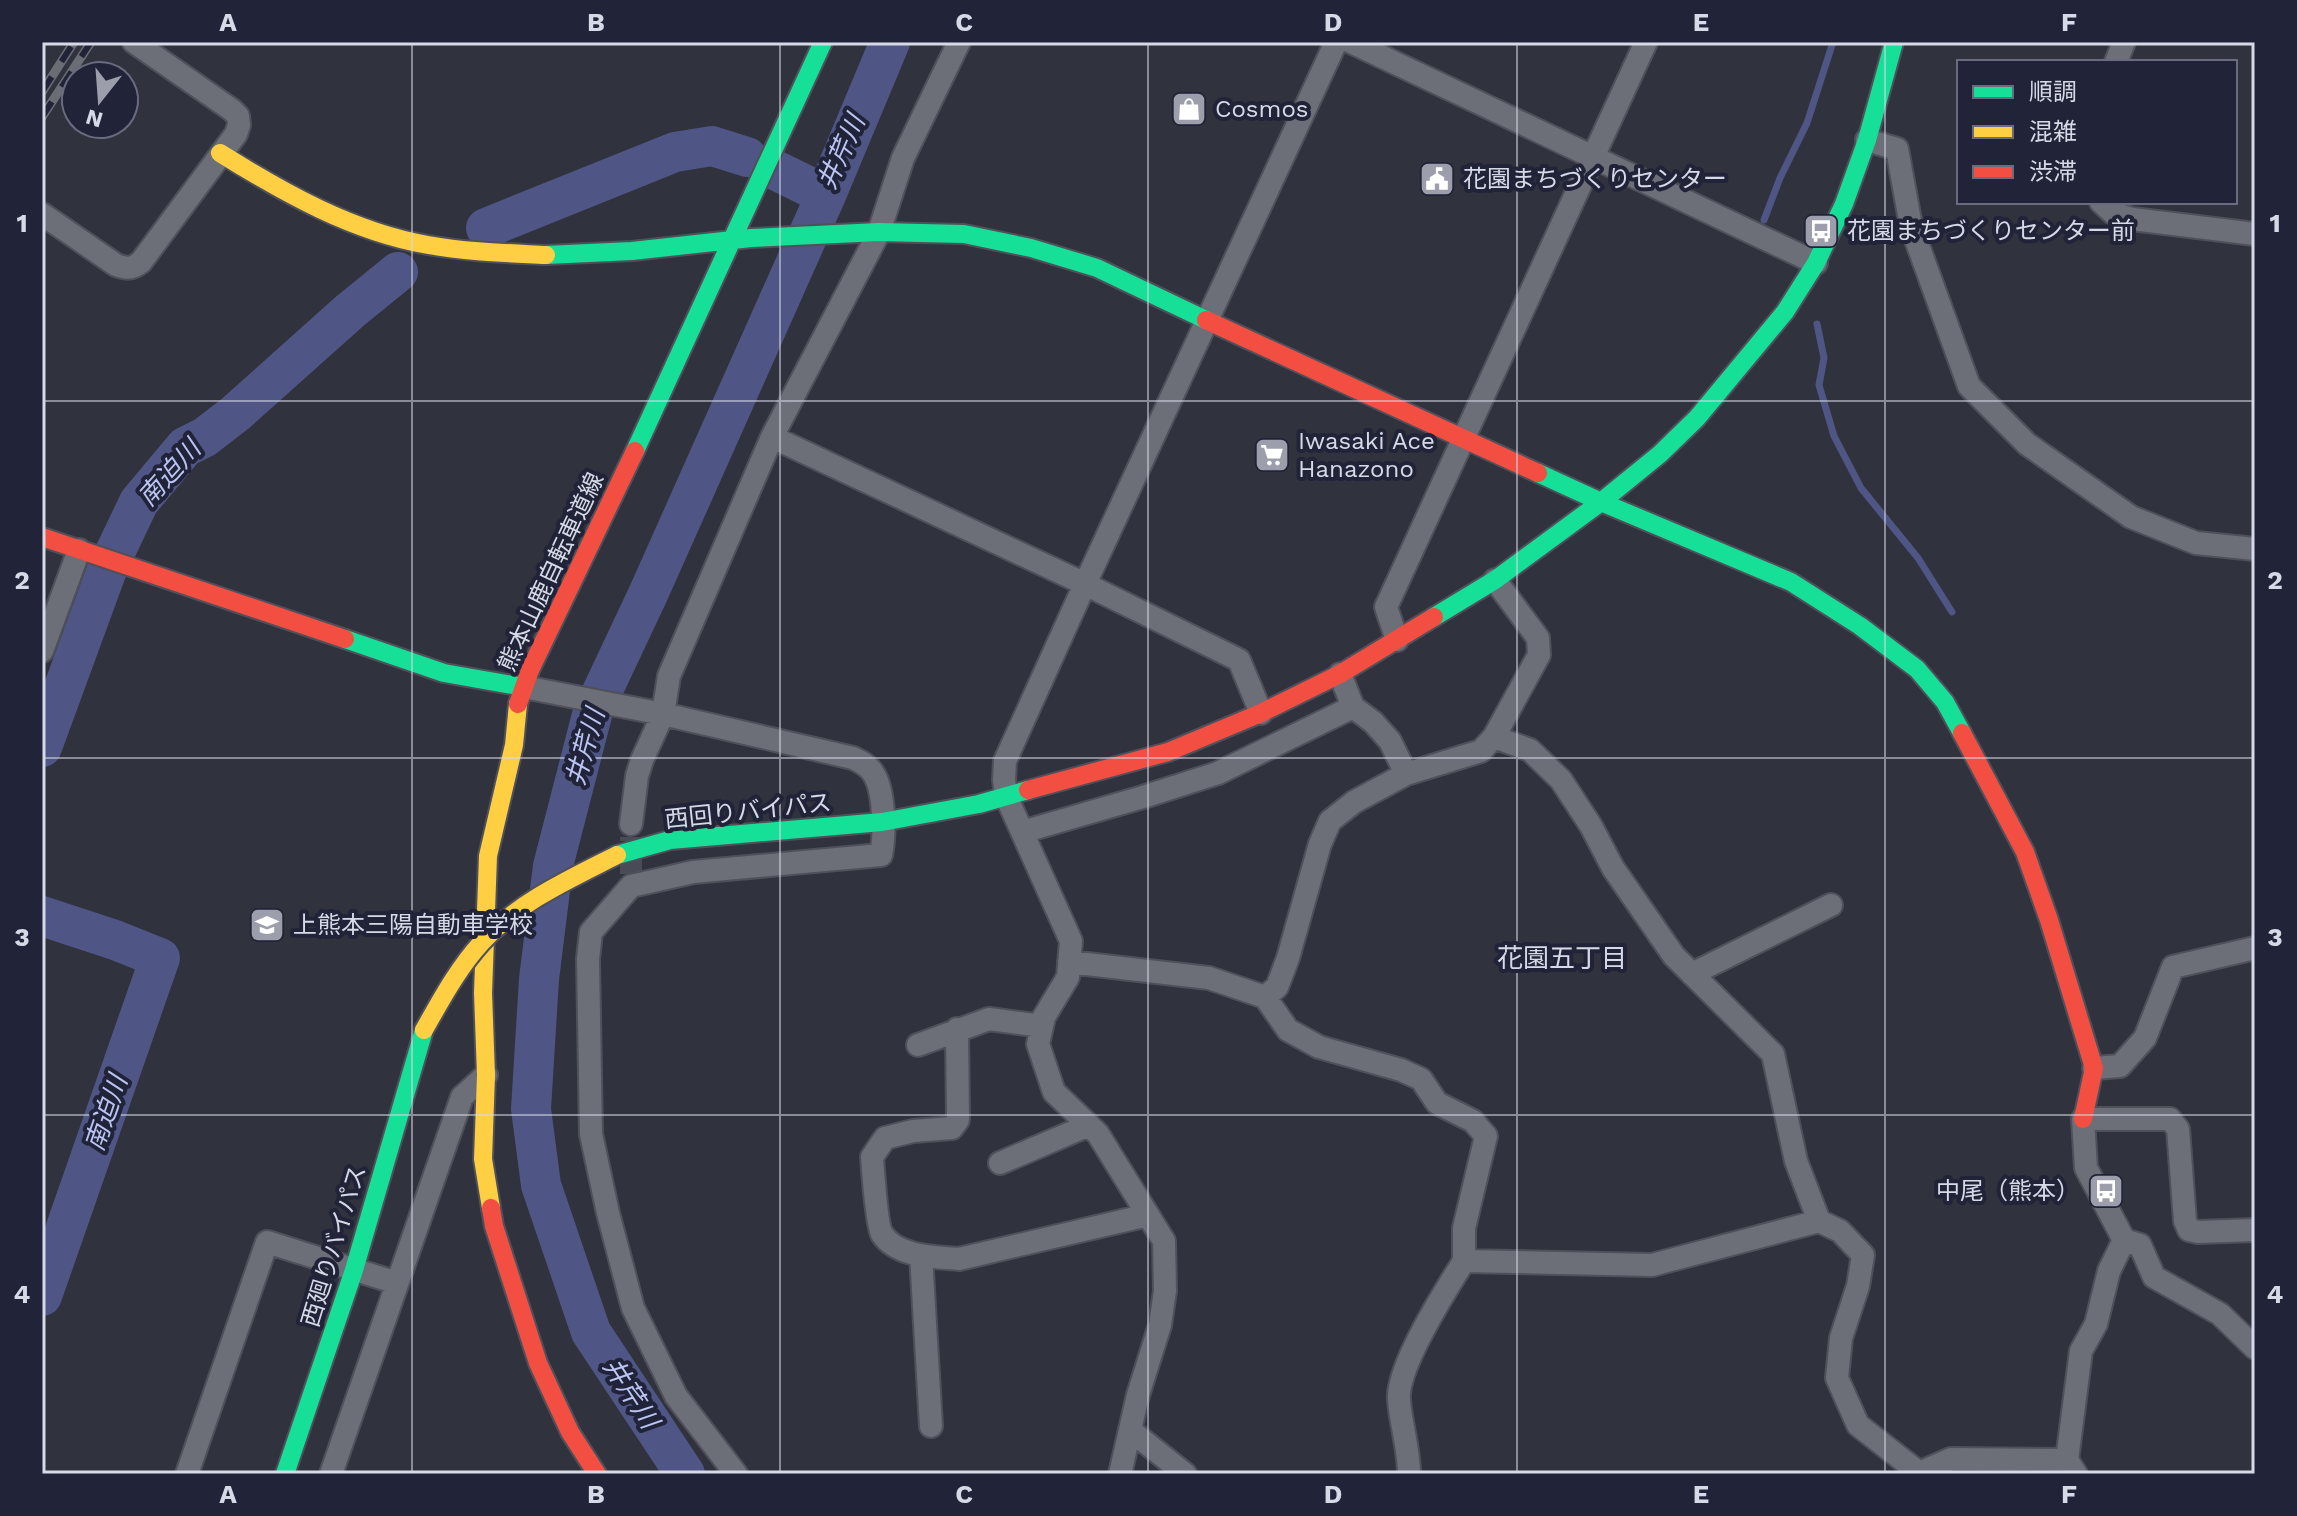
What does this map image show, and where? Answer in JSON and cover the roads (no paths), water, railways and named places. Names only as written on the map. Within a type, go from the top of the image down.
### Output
[{"type":"street","points":[[42,214],[116,265],[134,268],[236,134],[238,116],[134,42]]},
{"type":"street","name":"熊本山鹿自転車道線","points":[[597,1474],[570,1432],[538,1363],[494,1226],[483,1159],[486,1075],[483,993],[488,856],[514,745],[518,700],[534,689],[608,509],[823,42]]},
{"type":"street","points":[[631,824],[639,768],[669,676],[772,437],[872,233],[903,158],[959,42]]},
{"type":"street","points":[[1120,1474],[1138,1395],[1160,1325],[1165,1291],[1164,1241],[1098,1134],[1054,1092],[1038,1044],[1044,1017],[1068,977],[1071,941],[1006,796],[1005,761],[1336,42]]},
{"type":"street","points":[[1351,42],[1816,263]]},
{"type":"street","points":[[1397,640],[1386,607],[1646,42]]},
{"type":"street","name":"西回りバイパス","points":[[424,1030],[456,974],[489,934],[563,881],[617,855],[670,840],[882,822],[979,804],[1168,752],[1261,713],[1340,674],[1495,580],[1660,454],[1697,418],[1785,312],[1816,263],[1844,204],[1867,140],[1894,42]]},
{"type":"street","points":[[1867,140],[1897,149],[1911,226],[1969,386],[2027,444],[2131,517],[2196,543],[2255,549]]},
{"type":"street","points":[[220,153],[274,187],[324,211],[385,234],[427,245],[492,253],[556,255],[632,251],[751,238],[872,233],[964,234],[1031,248],[1097,268],[1601,502],[1791,582],[1860,626],[1917,669],[1945,702],[2025,852],[2094,1068],[2083,1119],[2086,1168],[2124,1240],[2140,1245],[2154,1277],[2220,1314],[2255,1348]]},
{"type":"street","points":[[2103,204],[2113,213],[2132,219],[2255,234]]},
{"type":"street","points":[[772,437],[1239,660],[1261,713]]},
{"type":"street","points":[[42,537],[444,673],[657,713],[853,758],[867,764],[875,775],[881,798],[884,841],[881,855],[631,880],[591,932],[588,959],[591,1134],[633,1308],[676,1396],[736,1474]]},
{"type":"street","points":[[42,651],[85,552]]},
{"type":"street","points":[[1265,997],[1277,987],[1288,958],[1320,844],[1330,821],[1354,802],[1406,774],[1481,751],[1494,737],[1539,655],[1538,638],[1495,580]]},
{"type":"street","points":[[1340,674],[1353,707],[1373,722],[1390,741],[1406,774]]},
{"type":"street","points":[[1022,832],[1218,773],[1353,707]]},
{"type":"street","points":[[1494,737],[1530,750],[1561,780],[1591,826],[1613,868],[1674,956],[1773,1054],[1796,1161],[1819,1221]]},
{"type":"street","points":[[1692,974],[1831,905]]},
{"type":"street","points":[[2094,1068],[2120,1066],[2145,1038],[2173,967],[2255,948]]},
{"type":"street","points":[[1069,962],[1209,978],[1265,997],[1288,1030],[1319,1047],[1401,1070],[1421,1079],[1437,1103],[1473,1121],[1486,1136],[1464,1228],[1464,1261],[1432,1315],[1401,1378],[1398,1398],[1409,1474]]},
{"type":"street","points":[[918,1045],[989,1019],[1042,1026]]},
{"type":"street","points":[[957,1029],[958,1120],[952,1128],[913,1131],[885,1138],[872,1157],[881,1232],[896,1247],[921,1255],[959,1259],[1148,1215]]},
{"type":"street","name":"西廻りバイパス","points":[[285,1474],[354,1270],[424,1030]]},
{"type":"street","points":[[331,1474],[462,1097],[486,1075]]},
{"type":"street","points":[[2083,1119],[2170,1119],[2178,1129],[2185,1221],[2189,1230],[2255,1230]]},
{"type":"street","points":[[1000,1163],[1089,1125]]},
{"type":"street","points":[[1464,1261],[1652,1265],[1819,1221],[1840,1231],[1863,1255],[1854,1302],[1841,1338],[1837,1378],[1858,1425],[1917,1473],[1951,1459],[2071,1467],[2081,1351],[2096,1324],[2109,1271],[2124,1240]]},
{"type":"street","points":[[187,1474],[267,1242],[397,1283]]},
{"type":"street","points":[[921,1255],[931,1426]]},
{"type":"street","points":[[1130,1430],[1185,1474]]},
{"type":"waterway","name":"井芹川","points":[[685,1474],[591,1332],[541,1185],[531,1109],[539,979],[553,866],[593,711],[826,195],[890,42]]},
{"type":"waterway","points":[[1764,220],[1807,123],[1833,42]]},
{"type":"waterway","name":"南迫川","points":[[486,228],[675,152],[712,146],[747,157]]},
{"type":"waterway","name":"南迫川","points":[[777,171],[826,195]]},
{"type":"waterway","name":"南迫川","points":[[42,747],[108,567],[139,502],[185,447],[205,437],[236,413],[398,272]]},
{"type":"waterway","points":[[1817,324],[1824,358],[1819,385],[1834,436],[1861,488],[1918,558],[1952,612]]},
{"type":"waterway","name":"南迫川","points":[[42,916],[160,958],[42,1296]]},
{"type":"tunnel","points":[[631,837],[631,874]]},
{"type":"railway","points":[[42,92],[74,42]]},
{"type":"railway","points":[[42,117],[91,42]]},
{"type":"place","name":"Cosmos","points":[[1189,109]]},
{"type":"place","name":"花園まちづくりセンター","points":[[1437,179]]},
{"type":"place","name":"花園まちづくりセンター前","points":[[1821,231]]},
{"type":"place","name":"Iwasaki Ace Hanazono","points":[[1272,455]]},
{"type":"place","name":"上熊本三陽自動車学校","points":[[267,925]]},
{"type":"place","name":"中尾（熊本）","points":[[2106,1191]]},
{"type":"district","name":"花園五丁目","points":[[1562,958]]}]
